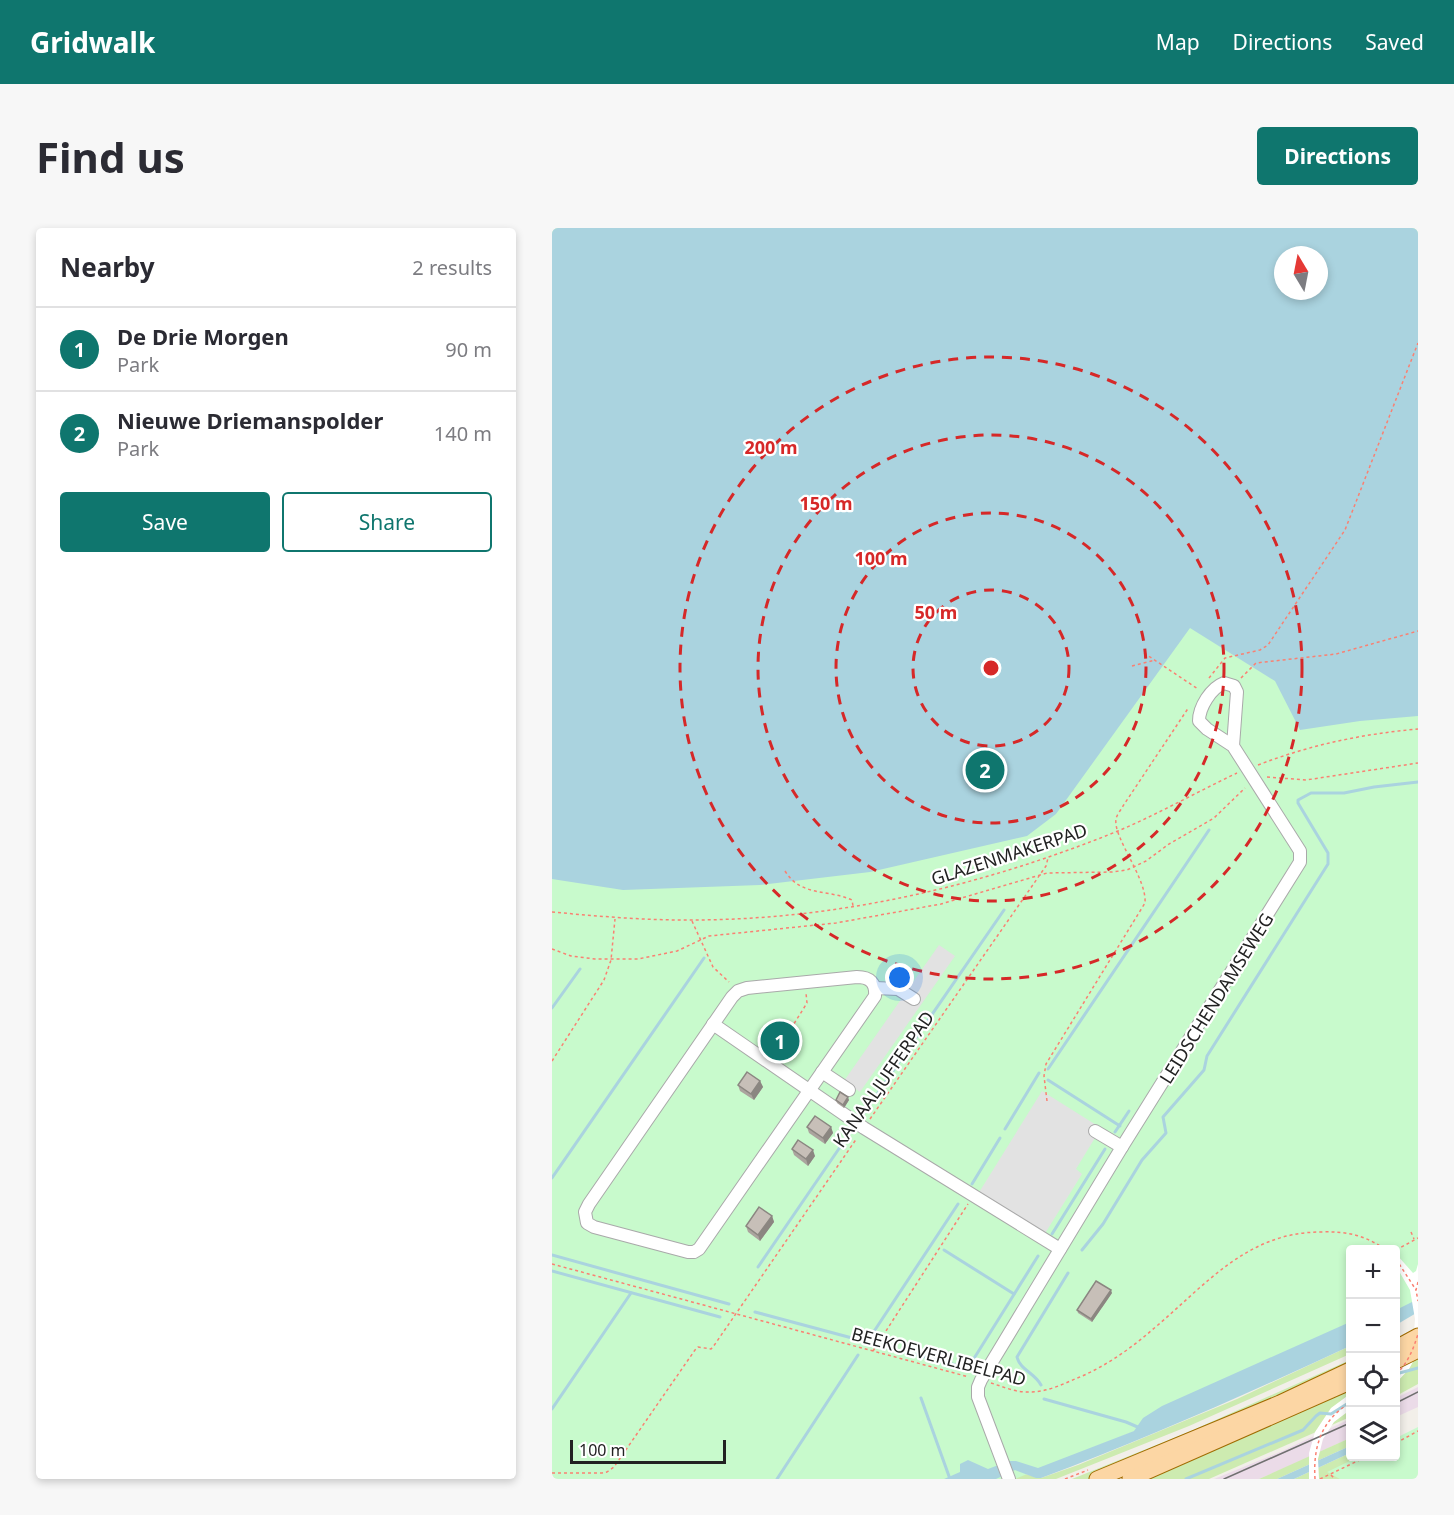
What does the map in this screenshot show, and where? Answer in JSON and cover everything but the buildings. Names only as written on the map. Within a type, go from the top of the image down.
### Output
[{"type":"main road","points":[[1400,1345],[1418,1335]]},
{"type":"main road","points":[[1400,1358],[1418,1350]]},
{"type":"main road","points":[[1097,1479],[1280,1403],[1346,1372]]},
{"type":"main road","points":[[1130,1479],[1346,1384]]},
{"type":"street","points":[[1209,697],[1218,685],[1224,683],[1234,686],[1237,692],[1233,746]]},
{"type":"street","name":"LEIDSCHENDAMSEWEG","points":[[981,1380],[1122,1147],[1300,862],[1300,851],[1233,746],[1199,721],[1200,710],[1209,697]]},
{"type":"street","points":[[864,977],[872,982],[875,996],[699,1249],[694,1252],[594,1227],[587,1223],[585,1212],[738,991],[805,982],[864,977]]},
{"type":"street","points":[[875,988],[898,989],[914,999]]},
{"type":"street","points":[[713,1024],[864,1128],[1060,1249]]},
{"type":"street","points":[[822,1072],[849,1090]]},
{"type":"street","points":[[1095,1131],[1122,1147]]},
{"type":"street","points":[[981,1380],[978,1397],[1009,1478]]},
{"type":"path","points":[[1206,682],[1225,658],[1260,650],[1268,645],[1341,538],[1418,344]]},
{"type":"path","points":[[1234,686],[1256,663],[1336,654],[1418,631]]},
{"type":"path","points":[[1144,653],[1209,697]]},
{"type":"path","points":[[1131,666],[1156,660]]},
{"type":"path","points":[[1047,1101],[1044,1076],[1046,1064],[1145,903],[1145,891],[1116,819],[1194,700]]},
{"type":"path","name":"GLAZENMAKERPAD","points":[[552,912],[615,918],[691,920],[772,917],[853,907],[946,888],[1048,858],[1119,830],[1247,769],[1285,754],[1342,739],[1418,729]]},
{"type":"path","points":[[552,949],[571,956],[611,960],[638,959],[659,956],[719,935],[803,927],[941,904],[1047,873],[1112,872],[1135,867],[1214,818],[1254,780],[1265,777],[1306,780],[1418,763]]},
{"type":"path","name":"KANAALJUFFERPAD","points":[[552,1473],[602,1473],[611,1470],[695,1350],[701,1347],[711,1349],[1046,866],[1048,858]]},
{"type":"path","points":[[785,871],[790,879],[805,890],[845,897],[852,900],[853,907]]},
{"type":"path","points":[[552,1061],[604,980],[611,960],[615,918]]},
{"type":"path","points":[[691,920],[713,967],[738,991]]},
{"type":"path","points":[[770,1063],[807,1003],[805,982]]},
{"type":"path","points":[[873,1351],[973,1196]]},
{"type":"path","name":"BEEKOEVERLIBELPAD","points":[[552,1264],[1017,1391],[1032,1392],[1061,1385],[1107,1363],[1137,1343],[1243,1253],[1278,1238],[1311,1232],[1349,1233],[1366,1237],[1378,1245]]},
{"type":"path","points":[[1411,1232],[1414,1239]]},
{"type":"path","points":[[1400,1247],[1418,1238]]},
{"type":"path","points":[[1400,1266],[1416,1290],[1418,1301]]},
{"type":"path","points":[[1416,1290],[1418,1282]]},
{"type":"path","points":[[1400,1368],[1410,1357],[1418,1335]]},
{"type":"path","points":[[1315,1479],[1315,1450],[1320,1435],[1325,1425],[1346,1406]]},
{"type":"path","points":[[1400,1440],[1418,1431]]},
{"type":"path","points":[[1320,1479],[1357,1461]]},
{"type":"path","points":[[1330,1474],[1335,1479]]},
{"type":"shaded area","points":[[939,945],[955,956],[860,1092],[844,1081]]},
{"type":"shaded area","points":[[1042,1091],[1101,1128],[1076,1169],[1082,1174],[1044,1235],[978,1194]]},
{"type":"shaded area","points":[[1418,1387],[1418,1407],[1400,1415],[1400,1396]]},
{"type":"shaded area","points":[[1346,1421],[1346,1440],[1287,1467],[1259,1479],[1214,1479],[1280,1452]]},
{"type":"green space","points":[[552,228],[1418,228],[1418,1305],[1400,1315],[1400,1245],[1346,1245],[1346,1341],[1155,1423],[1015,1479],[552,1479]]},
{"type":"green space","points":[[1346,1348],[1346,1356],[1189,1426],[1056,1479],[1014,1479],[1018,1472],[1041,1478],[1078,1465],[1237,1399]]},
{"type":"green space","points":[[1418,1354],[1418,1384],[1400,1394],[1400,1363]]},
{"type":"green space","points":[[1346,1362],[1346,1368],[1113,1469],[1089,1479],[1072,1479],[1191,1431]]},
{"type":"green space","points":[[1346,1388],[1346,1419],[1209,1479],[1139,1479]]},
{"type":"green space","points":[[1418,1427],[1418,1479],[1340,1479],[1327,1472],[1350,1461],[1400,1461],[1400,1436]]},
{"type":"green space","points":[[1346,1440],[1346,1448],[1277,1479],[1259,1479]]},
{"type":"green space","points":[[1346,1455],[1346,1461],[1358,1461],[1351,1479],[1294,1479]]},
{"type":"water","points":[[552,228],[1418,228],[1418,716],[1360,721],[1300,730],[1275,681],[1190,628],[1056,814],[1027,836],[870,872],[760,885],[623,890],[552,879]]},
{"type":"water","points":[[1418,1299],[1418,1312],[1400,1323],[1400,1308]]},
{"type":"water","points":[[1346,1324],[1346,1348],[1119,1448],[1041,1478],[1015,1470],[996,1479],[944,1479],[960,1472],[960,1464],[968,1460],[988,1469],[1009,1461],[1038,1468],[1134,1431],[1143,1418],[1162,1406]]},
{"type":"water","points":[[1346,1448],[1346,1455],[1294,1479],[1277,1479]]},
{"type":"pier","points":[[1400,1258],[1413,1273],[1418,1264],[1418,1353],[1409,1369],[1400,1379],[1400,1359],[1414,1332],[1415,1319],[1410,1290],[1400,1273]]},
{"type":"pier","points":[[1346,1397],[1346,1413],[1334,1422],[1323,1439],[1318,1459],[1319,1479],[1309,1479],[1309,1453],[1315,1432],[1331,1408]]},
{"type":"waterway","points":[[1082,1250],[1103,1224],[1142,1160],[1166,1133],[1163,1117],[1204,1070],[1207,1056],[1328,864],[1328,853],[1298,800],[1311,793],[1344,793],[1418,782]]},
{"type":"waterway","points":[[1048,1069],[1209,830]]},
{"type":"waterway","points":[[862,1116],[1004,910]]},
{"type":"waterway","points":[[552,1178],[704,958]]},
{"type":"waterway","points":[[552,1008],[580,969]]},
{"type":"waterway","points":[[1005,1129],[1039,1073]]},
{"type":"waterway","points":[[1048,1080],[1120,1126]]},
{"type":"waterway","points":[[1115,1132],[1129,1111]]},
{"type":"waterway","points":[[758,1267],[849,1134]]},
{"type":"waterway","points":[[972,1184],[1000,1138]]},
{"type":"waterway","points":[[1052,1234],[1105,1149]]},
{"type":"waterway","points":[[755,1312],[867,1342],[958,1204]]},
{"type":"waterway","points":[[944,1250],[1014,1294]]},
{"type":"waterway","points":[[552,1255],[729,1304]]},
{"type":"waterway","points":[[889,1348],[968,1368],[1038,1256]]},
{"type":"waterway","points":[[552,1271],[720,1317]]},
{"type":"waterway","points":[[1041,1385],[1021,1365],[1017,1357],[1068,1273]]},
{"type":"waterway","points":[[552,1409],[631,1293]]},
{"type":"waterway","points":[[777,1479],[858,1355]]},
{"type":"waterway","points":[[1400,1373],[1418,1368]]},
{"type":"waterway","points":[[921,1398],[950,1479]]},
{"type":"waterway","points":[[1044,1399],[1140,1428]]},
{"type":"waterway","points":[[1186,1479],[1303,1430],[1320,1413],[1331,1414],[1346,1405]]},
{"type":"tram line","points":[[1400,1401],[1418,1392]]},
{"type":"tram line","points":[[1224,1479],[1346,1425]]},
{"type":"place","name":"Nieuwe Driemanspolder","points":[[985,770]]},
{"type":"place","name":"De Drie Morgen","points":[[780,1041]]}]
